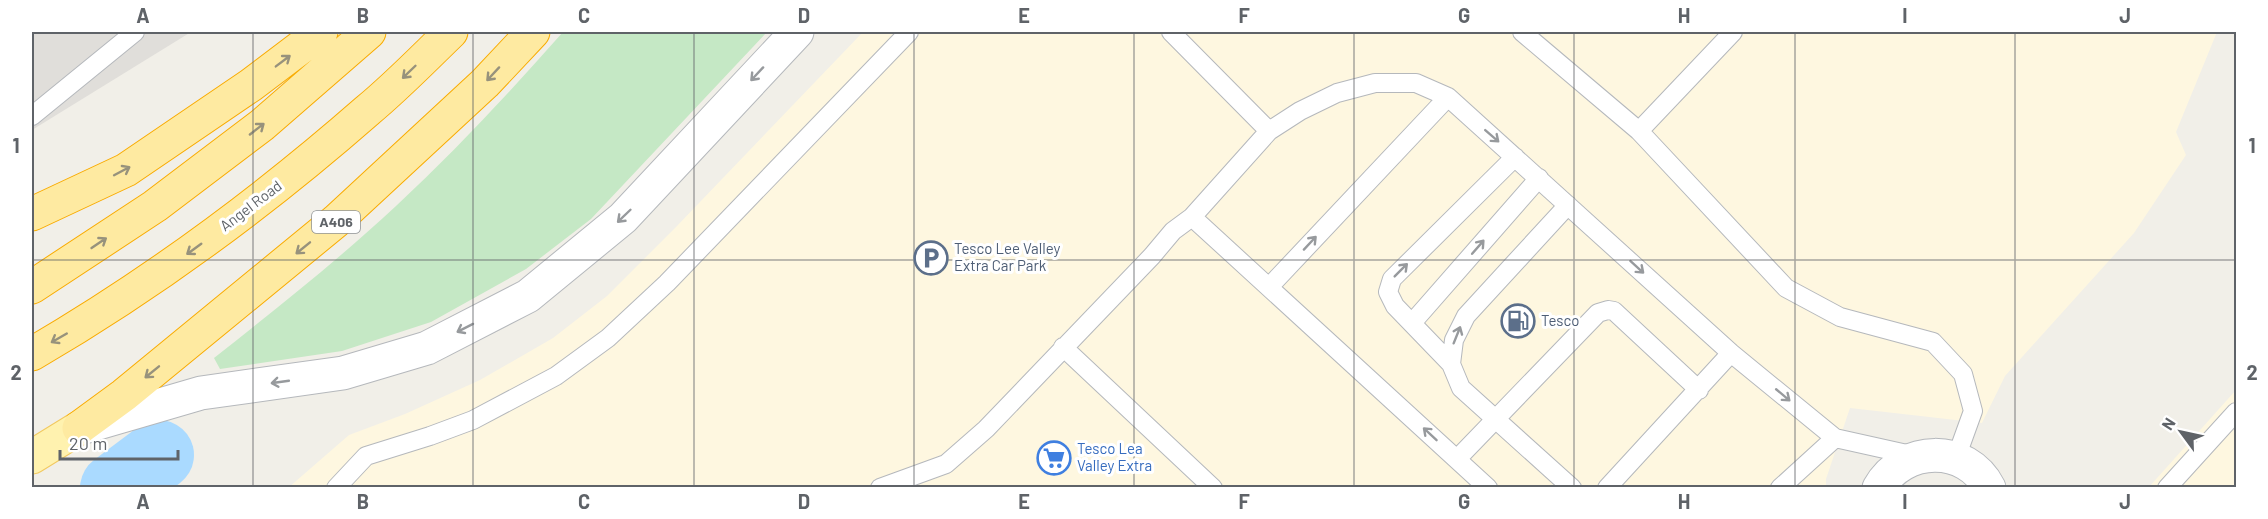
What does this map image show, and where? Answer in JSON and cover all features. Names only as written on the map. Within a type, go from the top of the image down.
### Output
[{"type":"highway","points":[[32,214],[126,170],[251,85],[321,32]]},
{"type":"highway","points":[[41,281],[155,206],[262,125],[369,32]]},
{"type":"highway","name":"Angel Road","points":[[32,354],[87,322],[156,277],[268,195],[370,109],[451,32]]},
{"type":"highway","name":"A406","points":[[79,428],[132,403],[336,221],[485,83],[533,32]]},
{"type":"main road","name":"A406","points":[[32,457],[79,428]]},
{"type":"street","points":[[132,403],[343,373],[427,348],[528,296],[623,218],[797,32]]},
{"type":"street","points":[[1879,488],[1897,467],[1917,457],[1936,454],[1956,458],[1972,467],[1986,481],[1989,488]]},
{"type":"lane","points":[[32,116],[135,32]]},
{"type":"lane","points":[[336,488],[366,456],[473,420],[556,376],[608,338],[667,283],[909,32]]},
{"type":"lane","points":[[1171,32],[1269,131]]},
{"type":"lane","points":[[1522,32],[1639,131],[1786,288],[1840,318],[1933,342],[1964,374],[1973,411],[1956,458]]},
{"type":"lane","points":[[1639,131],[1733,32]]},
{"type":"lane","points":[[880,488],[946,464],[986,429],[1152,256],[1173,231],[1192,217],[1269,131],[1300,111],[1337,93],[1375,83],[1416,83],[1448,97],[1731,353],[1834,438],[1917,457]]},
{"type":"lane","points":[[1270,286],[1448,97]]},
{"type":"lane","points":[[1515,157],[1392,279],[1388,292],[1395,306],[1451,364],[1461,388],[1572,488]]},
{"type":"lane","points":[[1412,322],[1539,178]]},
{"type":"lane","points":[[1451,364],[1454,340],[1466,316],[1568,205]]},
{"type":"lane","points":[[1192,217],[1488,488]]},
{"type":"lane","points":[[1457,459],[1495,417],[1598,313],[1608,310],[1614,311],[1699,390]]},
{"type":"lane","points":[[1063,347],[1213,488]]},
{"type":"lane","points":[[1607,488],[1731,353]]},
{"type":"lane","points":[[2167,488],[2236,412]]},
{"type":"lane","points":[[1780,488],[1834,438]]},
{"type":"shaded area","points":[[32,32],[191,32],[32,130]]},
{"type":"shaded area","points":[[863,32],[2217,32],[2176,132],[2186,155],[2134,233],[2005,376],[1982,423],[1850,408],[1826,479],[1826,487],[288,488],[349,435],[405,414],[480,380],[553,338],[607,296]]},
{"type":"shaded area","points":[[2236,390],[2236,487],[2149,487]]},
{"type":"green space","points":[[563,32],[767,32],[591,219],[526,269],[431,322],[342,351],[220,369],[214,358],[284,303],[396,206],[482,121]]},
{"type":"waterway","points":[[115,488],[159,455]]},
{"type":"place","name":"Tesco Lee Valley Extra Car Park","points":[[931,258]]},
{"type":"place","name":"Tesco","points":[[1518,321]]},
{"type":"place","name":"Tesco Lea Valley Extra","points":[[1054,458]]}]
